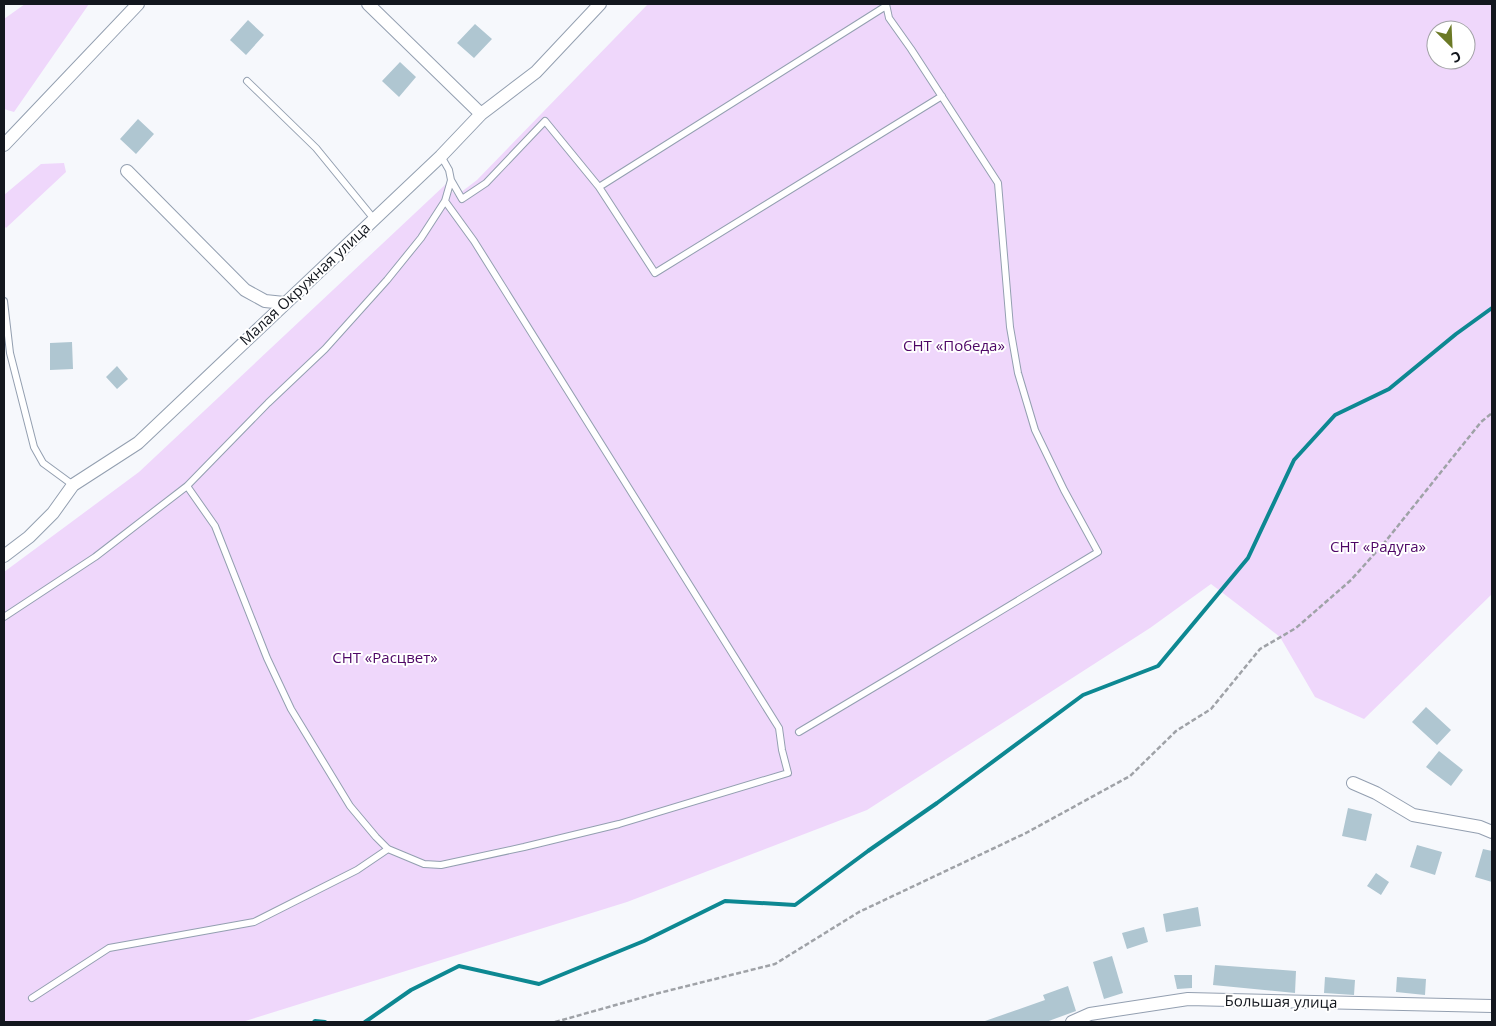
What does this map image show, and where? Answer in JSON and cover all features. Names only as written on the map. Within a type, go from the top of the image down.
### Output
[{"type":"street","points":[[4,145],[138,4]]},
{"type":"street","points":[[368,4],[481,114]]},
{"type":"street","name":"Малая Окружная улица","points":[[4,556],[29,537],[53,513],[73,485],[138,443],[441,156],[481,114],[536,72],[600,4]]},
{"type":"street","points":[[127,171],[245,290],[265,301],[284,303]]},
{"type":"street","points":[[1353,783],[1376,793],[1413,815],[1480,827],[1492,832]]},
{"type":"street","name":"Большая улица","points":[[1072,1022],[1090,1014],[1188,1000],[1492,1006]]},
{"type":"lane","points":[[599,187],[886,5],[889,18],[911,48],[998,183],[1010,326],[1018,373],[1035,430],[1064,490],[1098,552],[799,732]]},
{"type":"lane","points":[[247,81],[316,148],[374,219]]},
{"type":"lane","points":[[441,156],[462,199],[486,183],[545,121],[599,187],[655,273],[942,96]]},
{"type":"lane","points":[[4,618],[95,557],[188,486],[268,403],[325,350],[387,280],[421,238],[445,201],[452,180]]},
{"type":"lane","points":[[188,486],[215,526],[267,658],[291,709],[350,806],[388,849],[424,864],[441,865],[619,824],[788,773],[779,728],[474,242],[445,201]]},
{"type":"lane","points":[[4,301],[10,353],[34,447],[44,463],[73,485]]},
{"type":"lane","points":[[32,998],[110,948],[254,922],[357,870],[388,849]]},
{"type":"path","points":[[555,1022],[655,994],[775,964],[859,912],[1026,833],[1130,776],[1176,731],[1211,709],[1260,649],[1296,628],[1351,580],[1385,542],[1482,422],[1492,413]]},
{"type":"green space","points":[[25,4],[89,4],[14,112],[4,109],[4,19]]},
{"type":"green space","points":[[648,4],[1492,4],[1492,594],[1364,719],[1315,697],[1280,637],[1211,584],[1150,628],[867,810],[627,902],[242,1022],[4,1022],[4,572],[139,472],[446,184],[456,196],[477,180]]},
{"type":"green space","points":[[64,163],[66,172],[6,228],[4,226],[4,195],[41,164]]},
{"type":"building","points":[[248,20],[264,35],[246,55],[230,40]]},
{"type":"building","points":[[475,24],[492,39],[474,58],[457,43]]},
{"type":"building","points":[[400,62],[416,77],[399,97],[382,81]]},
{"type":"building","points":[[138,119],[154,134],[136,154],[120,139]]},
{"type":"building","points":[[72,342],[73,369],[50,370],[50,343]]},
{"type":"building","points":[[117,366],[128,379],[117,389],[106,377]]},
{"type":"building","points":[[1426,707],[1451,730],[1437,745],[1412,722]]},
{"type":"building","points":[[1439,751],[1463,770],[1451,786],[1426,767]]},
{"type":"building","points":[[1348,808],[1372,814],[1366,841],[1342,836]]},
{"type":"building","points":[[1417,845],[1442,852],[1435,875],[1410,867]]},
{"type":"building","points":[[1483,849],[1492,851],[1492,882],[1475,877]]},
{"type":"building","points":[[1376,873],[1389,882],[1381,895],[1367,886]]},
{"type":"building","points":[[1198,907],[1201,926],[1166,932],[1163,914]]},
{"type":"building","points":[[1144,927],[1148,942],[1127,949],[1122,933]]},
{"type":"building","points":[[1112,956],[1123,993],[1104,999],[1093,962]]},
{"type":"building","points":[[1215,965],[1296,971],[1295,993],[1213,985]]},
{"type":"building","points":[[1174,975],[1192,975],[1192,988],[1177,989]]},
{"type":"building","points":[[1325,977],[1355,980],[1354,995],[1324,993]]},
{"type":"building","points":[[1397,977],[1426,979],[1425,995],[1396,992]]},
{"type":"building","points":[[1068,986],[1076,1011],[1046,1022],[985,1021],[1045,1000],[1043,995]]},
{"type":"waterway","points":[[365,1022],[411,990],[459,966],[539,984],[644,941],[725,901],[795,905],[1083,695],[1158,666],[1248,558],[1294,460],[1335,415],[1389,389],[1456,334],[1492,308]]},
{"type":"waterway","points":[[314,1022],[325,1022]]},
{"type":"park label","name":"СНТ «Победа»","points":[[954,346]]},
{"type":"park label","name":"СНТ «Радуга»","points":[[1378,547]]},
{"type":"park label","name":"СНТ «Расцвет»","points":[[385,658]]}]
